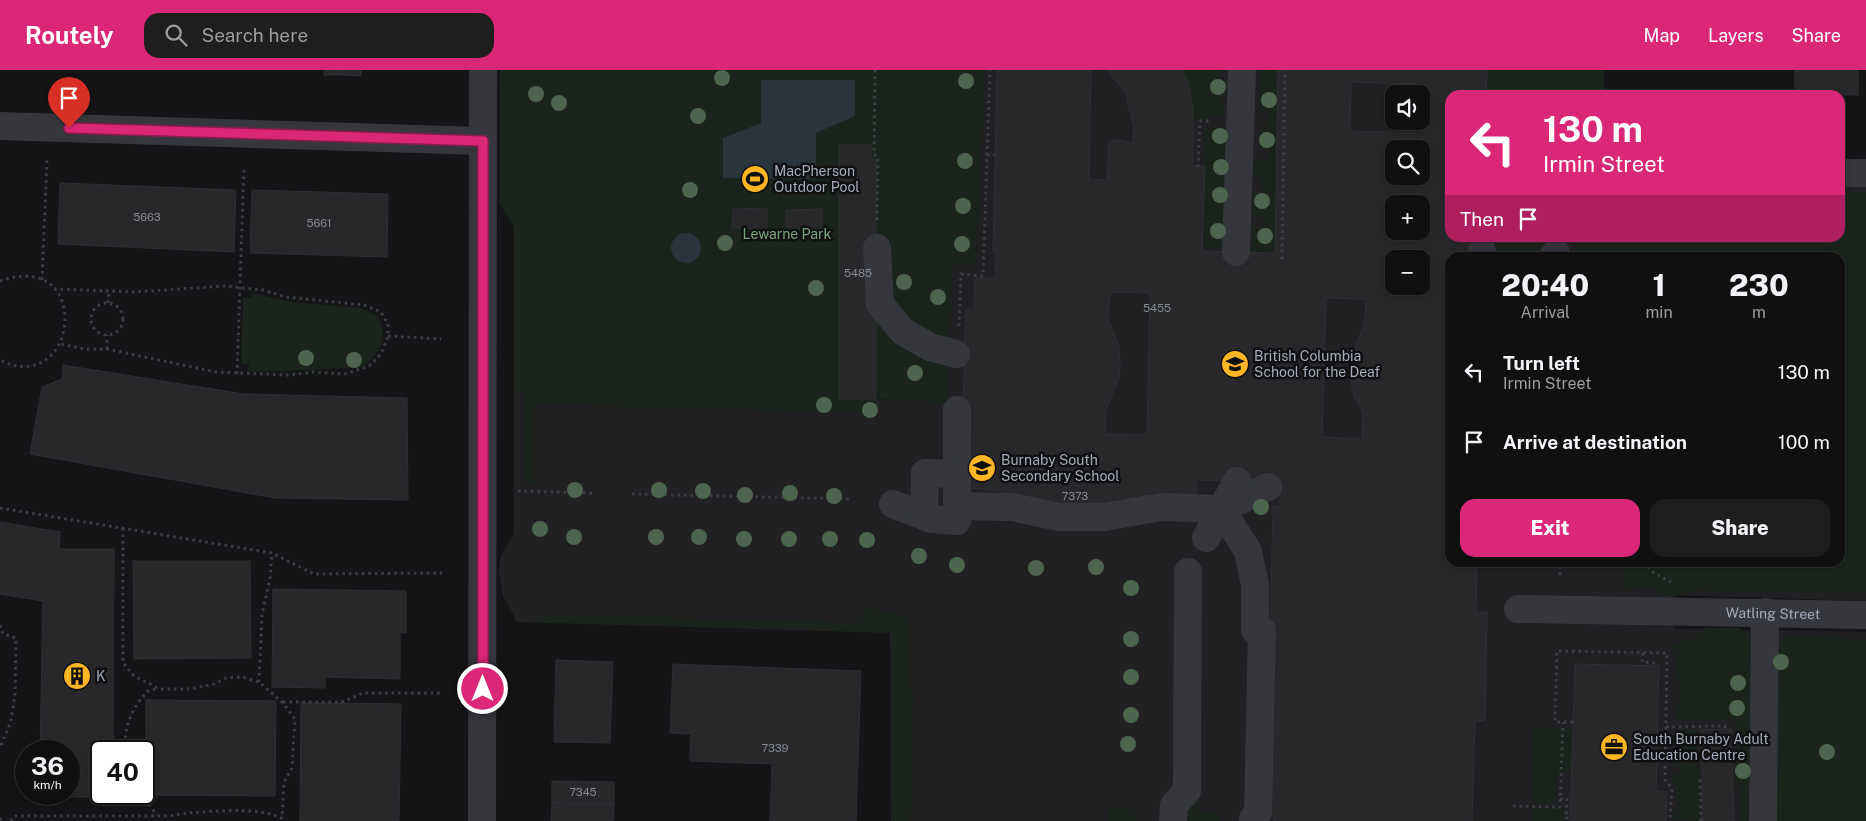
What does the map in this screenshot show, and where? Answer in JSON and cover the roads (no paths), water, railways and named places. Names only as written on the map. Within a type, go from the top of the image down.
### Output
[{"type":"street","points":[[482,821],[483,70]]},
{"type":"street","points":[[1236,252],[1242,70]]},
{"type":"street","points":[[0,126],[483,141]]},
{"type":"street","points":[[1845,173],[1866,173]]},
{"type":"street","points":[[877,248],[880,304],[902,331],[930,347],[958,341]]},
{"type":"street","points":[[893,504],[932,519],[957,522],[960,485],[957,410]]},
{"type":"street","points":[[924,516],[925,473],[960,485],[1012,508],[1059,517],[1074,515],[1104,518],[1190,501],[1221,510],[1248,552],[1255,585],[1255,630],[1262,630],[1258,813],[1253,819]]},
{"type":"street","points":[[1206,538],[1237,481]]},
{"type":"street","points":[[1221,510],[1268,488]]},
{"type":"street","points":[[1173,821],[1174,805],[1186,791],[1188,572]]},
{"type":"street","name":"Watling Street","points":[[1518,609],[1866,615]]},
{"type":"street","points":[[1763,821],[1764,612]]},
{"type":"place","name":"MacPherson Outdoor Pool","points":[[755,179]]},
{"type":"place","name":"British Columbia School for the Deaf","points":[[1235,364]]},
{"type":"place","name":"Burnaby South Secondary School","points":[[982,468]]},
{"type":"place","name":"K","points":[[77,676]]},
{"type":"place","name":"South Burnaby Adult Education Centre","points":[[1614,747]]},
{"type":"park label","name":"Lewarne Park","points":[[787,234]]}]
